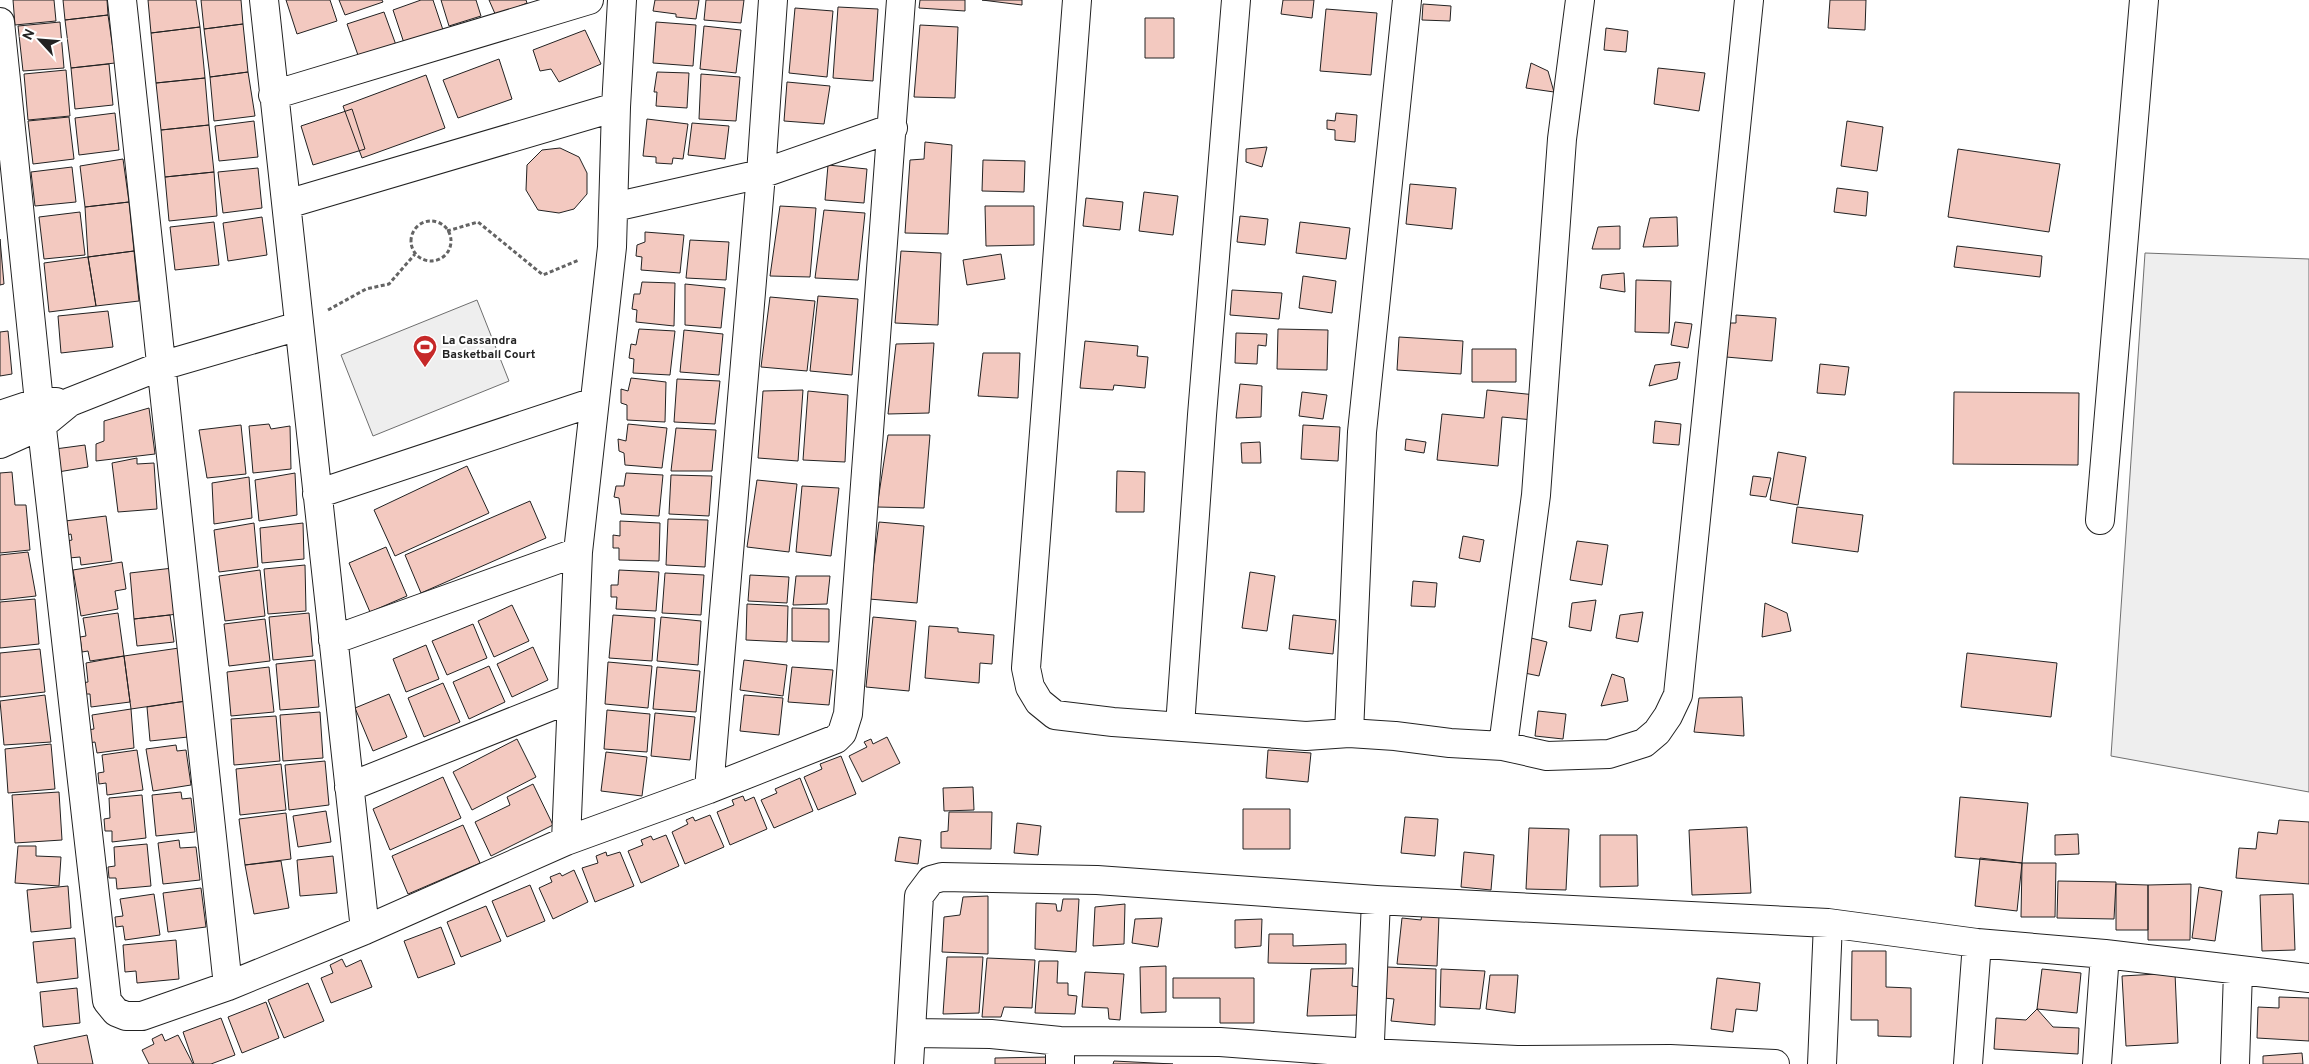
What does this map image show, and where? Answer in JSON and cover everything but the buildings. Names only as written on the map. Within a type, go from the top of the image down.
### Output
[{"type":"street","points":[[122,0],[228,986]]},
{"type":"street","points":[[264,0],[272,95],[287,204],[365,930]]},
{"type":"street","points":[[272,95],[589,0]]},
{"type":"street","points":[[566,841],[578,552],[612,247],[616,107],[622,0]]},
{"type":"street","points":[[709,790],[761,174],[773,0]]},
{"type":"street","points":[[0,22],[40,413],[107,1001],[116,1012],[126,1016],[142,1016],[228,986],[365,930],[566,841],[709,790],[836,739],[844,727],[848,714],[901,0]]},
{"type":"street","points":[[1077,0],[1026,668],[1030,687],[1039,702],[1055,715],[1306,736],[1350,733],[1503,746],[1546,756],[1609,754],[1644,743],[1656,732],[1668,716],[1678,695],[1749,0]]},
{"type":"street","points":[[1180,726],[1202,405],[1236,0]]},
{"type":"street","points":[[1350,733],[1362,432],[1407,0]]},
{"type":"street","points":[[1503,746],[1536,495],[1562,139],[1580,0]]},
{"type":"street","points":[[2100,520],[2144,0]]},
{"type":"street","points":[[287,204],[616,107]]},
{"type":"street","points":[[614,207],[761,174],[893,128]]},
{"type":"street","points":[[0,415],[40,413],[161,366],[299,326]]},
{"type":"street","points":[[317,494],[594,402]]},
{"type":"street","points":[[0,444],[40,413]]},
{"type":"street","points":[[333,640],[578,552]]},
{"type":"street","points":[[349,787],[572,698]]},
{"type":"street","points":[[909,1064],[919,896],[931,880],[942,877],[1097,880],[1376,900],[1828,923],[1976,943],[2105,954],[2309,978]]},
{"type":"street","points":[[1369,1059],[1376,900]]},
{"type":"street","points":[[1822,1064],[1828,923]]},
{"type":"street","points":[[1968,1064],[1976,943]]},
{"type":"street","points":[[2097,1064],[2105,954]]},
{"type":"street","points":[[2235,1064],[2238,971]]},
{"type":"street","points":[[911,1033],[991,1034],[1060,1052],[1219,1053],[1517,1062],[1775,1064]]},
{"type":"path","points":[[431,221],[439,222],[447,231],[450,244],[441,259],[433,261],[423,260],[415,254],[411,246],[411,236],[415,228],[422,223],[431,221]]},
{"type":"path","points":[[447,231],[478,222],[543,275],[612,247]]},
{"type":"path","points":[[299,326],[366,289],[389,284],[415,254]]},
{"type":"shaded area","points":[[2145,253],[2309,259],[2309,792],[2111,756]]},
{"type":"shaded area","name":"La Cassandra Basketball Court","points":[[477,300],[509,381],[373,436],[341,355]]},
{"type":"place","name":"La Cassandra Basketball Court","points":[[425,368]]}]
